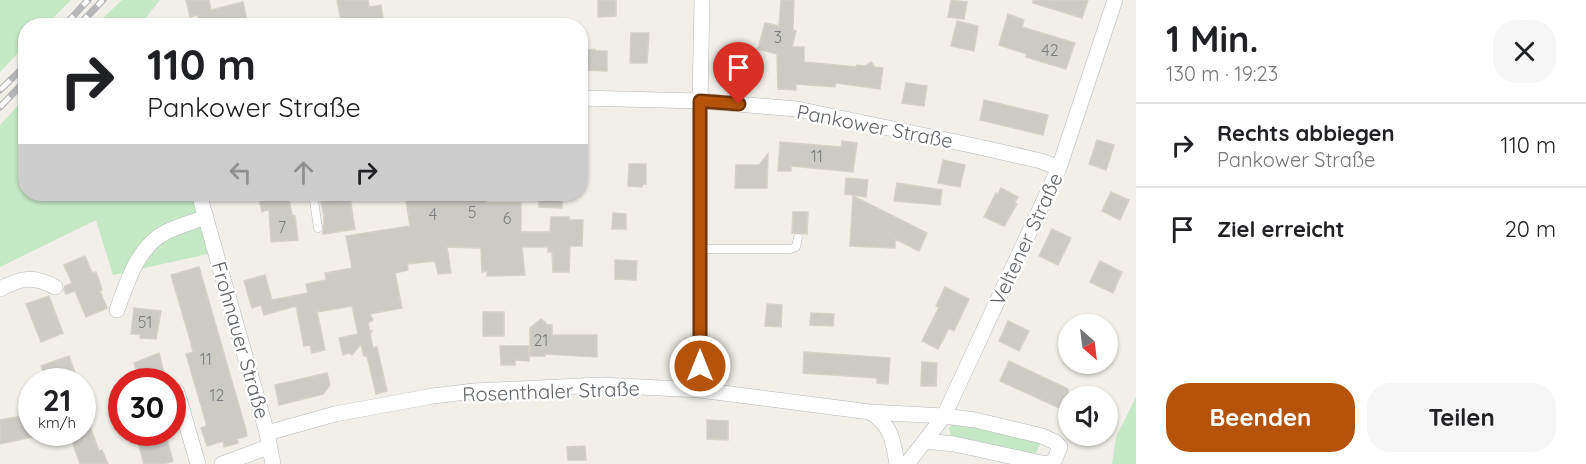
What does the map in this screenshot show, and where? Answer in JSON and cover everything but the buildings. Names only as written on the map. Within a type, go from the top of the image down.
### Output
[{"type":"street","points":[[700,390],[702,0]]},
{"type":"street","name":"Veltener Straße","points":[[907,464],[944,416],[1059,168],[1115,0]]},
{"type":"street","name":"Pankower Straße","points":[[588,99],[700,101],[797,109],[975,146],[1059,168]]},
{"type":"street","name":"Frohnauer Straße","points":[[201,201],[273,464]]},
{"type":"street","points":[[117,310],[129,276],[147,247],[167,232],[206,217]]},
{"type":"street","points":[[0,289],[14,282],[32,279],[43,280],[55,287]]},
{"type":"street","name":"Rosenthaler Straße","points":[[222,464],[267,440],[335,414],[474,391],[601,385],[700,390],[870,412],[975,420],[1041,436],[1055,442],[1060,447],[1054,461],[1046,464],[954,444],[925,441]]},
{"type":"street","points":[[870,412],[887,425],[897,464]]},
{"type":"street","points":[[186,423],[198,464]]},
{"type":"lane","points":[[314,201],[318,228]]},
{"type":"lane","points":[[700,249],[790,249],[795,247],[798,238]]},
{"type":"green space","points":[[0,0],[71,0],[53,18],[18,18],[18,53],[0,72]]},
{"type":"green space","points":[[122,0],[160,0],[146,18],[103,18]]},
{"type":"green space","points":[[18,106],[18,201],[193,201],[208,254],[113,275],[96,220],[0,267],[0,125]]},
{"type":"green space","points":[[1136,397],[1136,464],[1112,464],[1115,446],[1118,446],[1118,433]]},
{"type":"green space","points":[[954,422],[1035,438],[1040,444],[1036,453],[1026,454],[981,446],[951,436],[949,428]]},
{"type":"railway","points":[[71,18],[88,0]]},
{"type":"railway","points":[[86,18],[103,0]]},
{"type":"railway","points":[[0,90],[18,73]]},
{"type":"railway","points":[[0,107],[18,88]]},
{"type":"route","points":[[700,366],[700,101],[739,104]]}]
